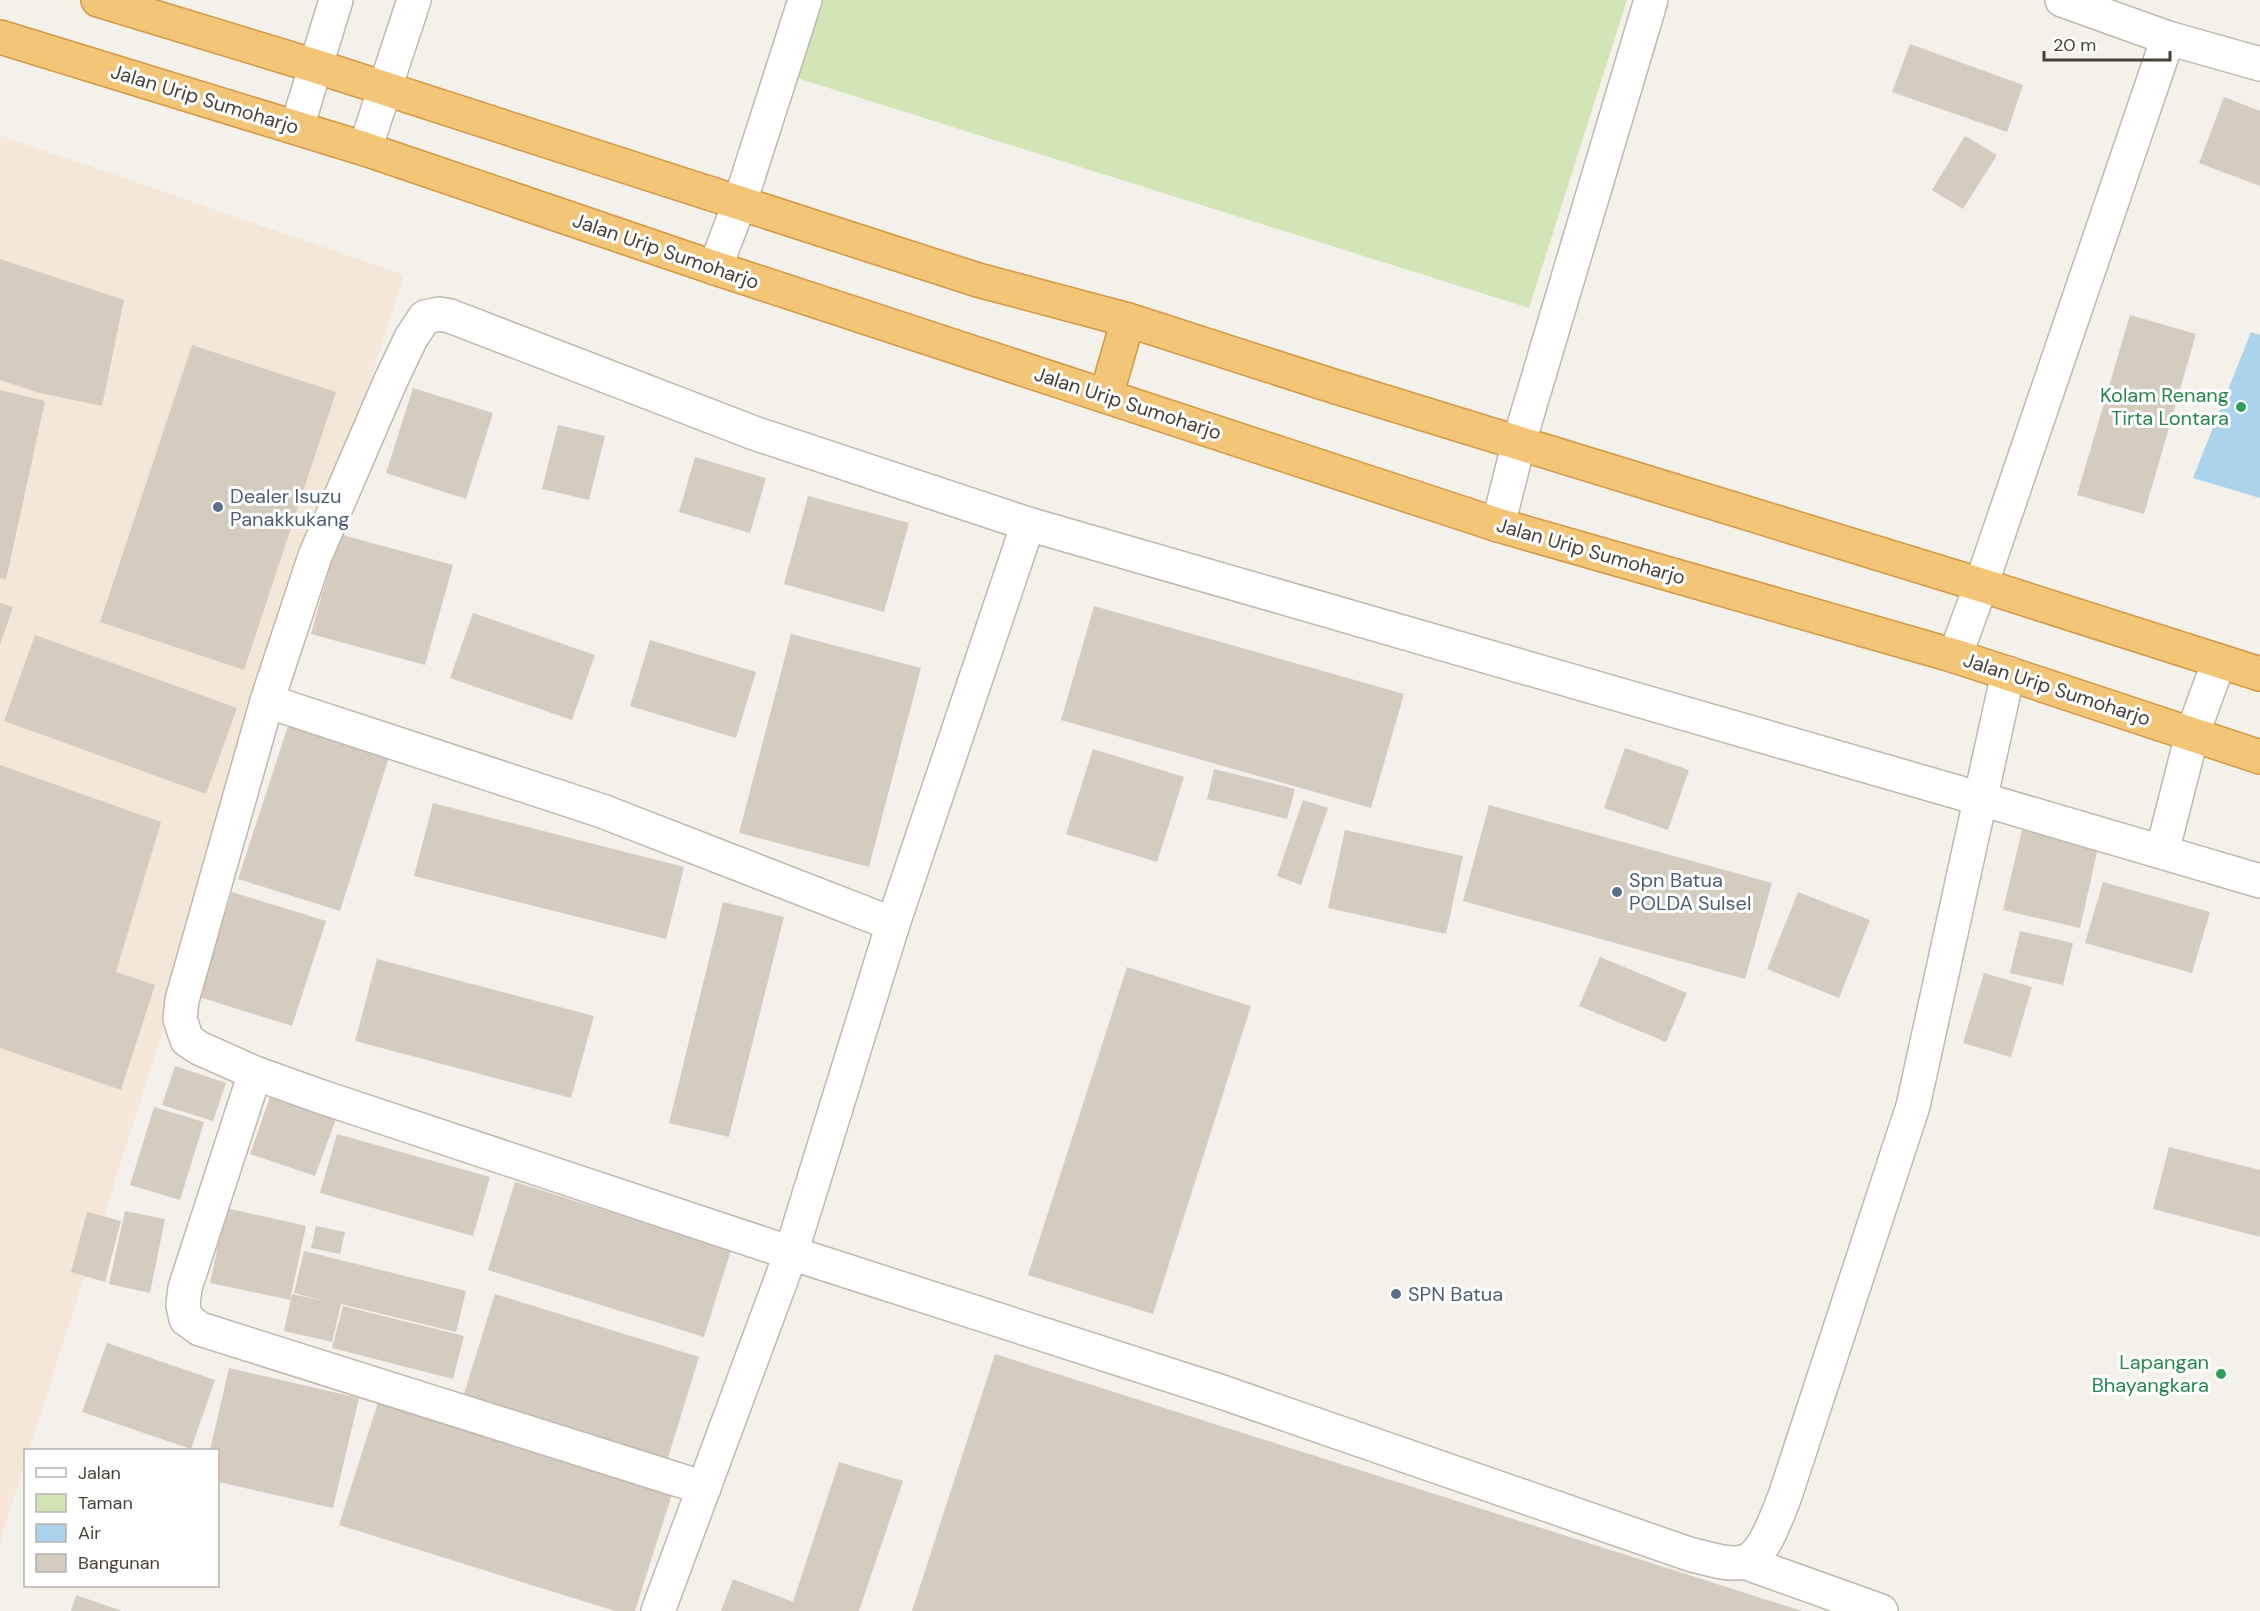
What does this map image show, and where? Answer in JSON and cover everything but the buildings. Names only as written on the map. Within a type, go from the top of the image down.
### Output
[{"type":"highway","points":[[98,0],[315,66],[978,280],[1128,320],[1333,387],[1982,585],[2260,674]]},
{"type":"highway","name":"Jalan Urip Sumoharjo","points":[[0,37],[366,149],[715,268],[1498,525],[1955,656],[2260,757]]},
{"type":"highway","points":[[1106,396],[1128,320]]},
{"type":"street","points":[[297,127],[336,0]]},
{"type":"street","points":[[366,149],[414,0]]},
{"type":"street","points":[[715,268],[740,202],[805,0]]},
{"type":"street","points":[[1498,525],[1519,442],[1651,0]]},
{"type":"street","points":[[2062,0],[2168,38],[2260,64]]},
{"type":"street","points":[[1955,656],[1982,585],[2168,38]]},
{"type":"street","points":[[1881,1611],[1744,1562],[1727,1563],[1692,1555],[1219,1391],[791,1253],[255,1073],[199,1048],[187,1040],[180,1019],[182,1000],[267,702],[315,556],[390,380],[425,317],[450,316],[754,433],[1028,524],[2260,881]]},
{"type":"street","points":[[658,1611],[791,1253],[893,924],[1028,524]]},
{"type":"street","points":[[2162,852],[2192,735],[2219,661]]},
{"type":"street","points":[[1744,1562],[1754,1556],[1764,1544],[1785,1496],[1913,1106],[2008,673]]},
{"type":"street","points":[[267,702],[602,811],[893,924]]},
{"type":"street","points":[[255,1073],[185,1288],[183,1305],[186,1319],[200,1329],[704,1488]]},
{"type":"shaded area","points":[[0,135],[404,275],[29,1449],[24,1449],[24,1465],[0,1542]]},
{"type":"green space","points":[[822,0],[1627,0],[1529,308],[797,78]]},
{"type":"water","name":"Kolam Renang Tirta Lontara","points":[[2251,332],[2260,335],[2260,498],[2193,478]]},
{"type":"place","name":"Kolam Renang Tirta Lontara","points":[[2241,407]]},
{"type":"place","name":"Dealer Isuzu Panakkukang","points":[[218,507]]},
{"type":"place","name":"Spn Batua POLDA Sulsel","points":[[1617,892]]},
{"type":"place","name":"SPN Batua","points":[[1396,1294]]},
{"type":"place","name":"Lapangan Bhayangkara","points":[[2221,1374]]}]
